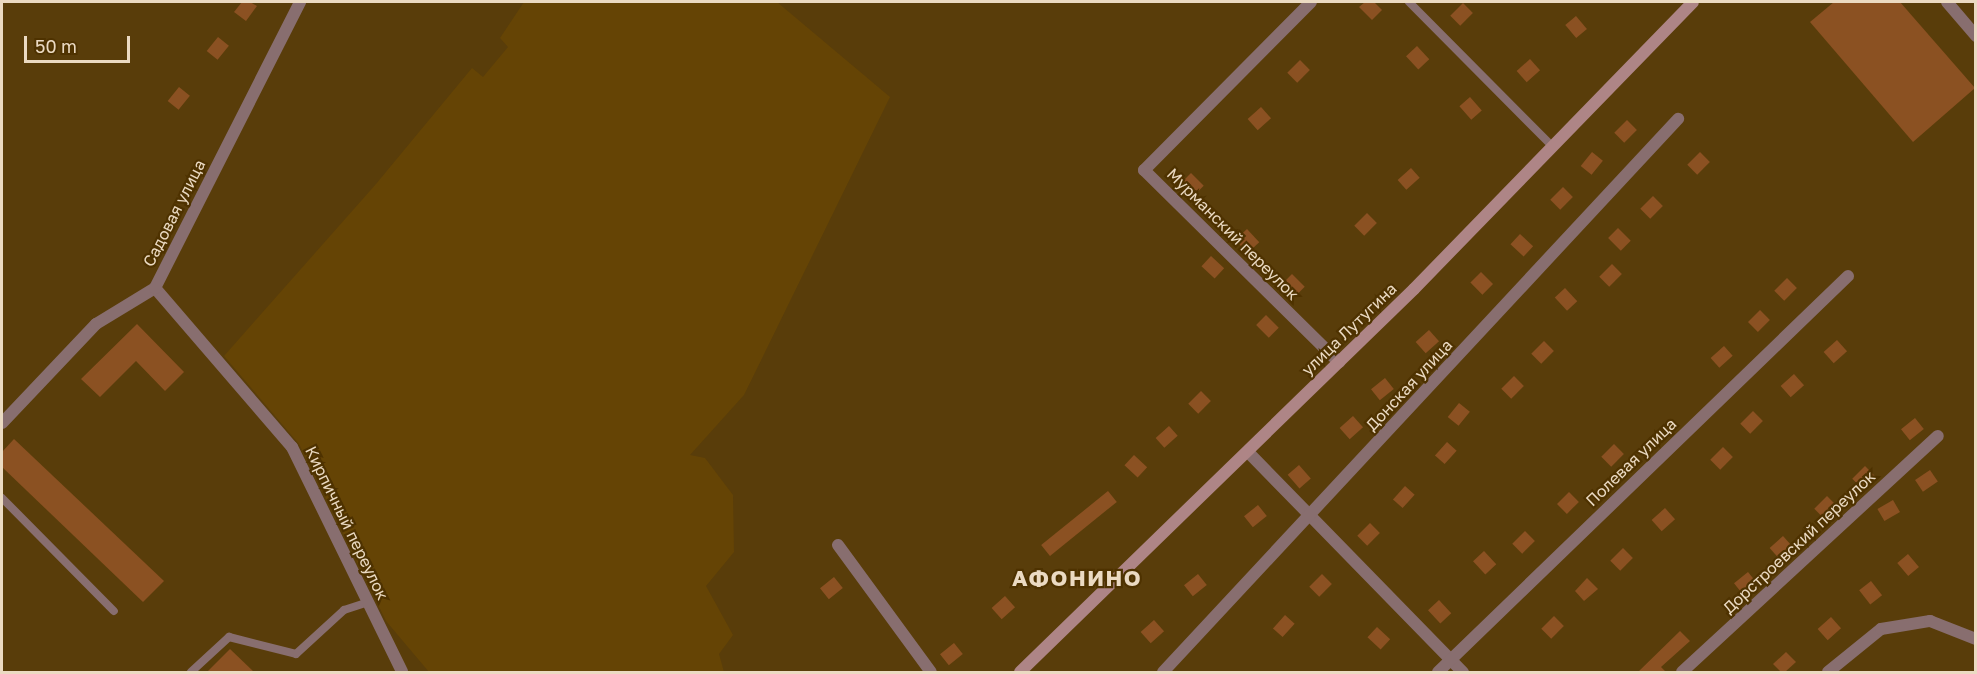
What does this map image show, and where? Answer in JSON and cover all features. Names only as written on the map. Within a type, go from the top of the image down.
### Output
[{"type":"main road","name":"улица Лутугина","points":[[1020,672],[1339,362],[1693,2]]},
{"type":"street","name":"Садовая улица","points":[[2,423],[96,324],[155,288],[300,2]]},
{"type":"street","name":"Мурманский переулок","points":[[1311,2],[1144,170],[1339,362]]},
{"type":"street","points":[[1947,2],[1976,36]]},
{"type":"street","name":"Донская улица","points":[[1162,672],[1310,517],[1677,119]]},
{"type":"street","name":"Полевая улица","points":[[1438,672],[1848,276]]},
{"type":"street","name":"Кирпичный переулок","points":[[155,288],[292,447],[402,672]]},
{"type":"street","name":"Дорстроевский переулок","points":[[1682,672],[1938,436]]},
{"type":"street","points":[[1248,452],[1463,672]]},
{"type":"street","points":[[838,545],[931,672]]},
{"type":"street","points":[[1828,672],[1881,629],[1930,621],[1975,642]]},
{"type":"lane","points":[[1409,2],[1552,146]]},
{"type":"lane","points":[[2,498],[114,611]]},
{"type":"lane","points":[[191,672],[229,637],[296,654],[344,610],[368,602]]},
{"type":"shaded area","points":[[524,2],[777,2],[890,97],[744,395],[690,455],[705,458],[733,495],[734,552],[706,586],[733,635],[719,654],[724,672],[429,672],[386,621],[299,444],[224,356],[376,184],[472,68],[483,77],[508,47],[500,38]]},
{"type":"building","points":[[242,2],[250,2],[257,6],[246,21],[234,12]]},
{"type":"building","points":[[1365,2],[1374,2],[1382,10],[1372,20],[1359,7]]},
{"type":"building","points":[[1834,2],[1900,2],[1975,88],[1913,142],[1810,22]]},
{"type":"building","points":[[1463,3],[1473,13],[1460,26],[1450,16]]},
{"type":"building","points":[[1576,16],[1587,29],[1576,38],[1565,25]]},
{"type":"building","points":[[218,37],[229,46],[218,60],[207,51]]},
{"type":"building","points":[[1417,46],[1429,59],[1418,69],[1406,56]]},
{"type":"building","points":[[1530,59],[1540,70],[1527,82],[1517,71]]},
{"type":"building","points":[[1300,60],[1310,70],[1297,83],[1287,73]]},
{"type":"building","points":[[179,87],[190,96],[179,110],[168,101]]},
{"type":"building","points":[[1470,97],[1482,111],[1471,120],[1459,106]]},
{"type":"building","points":[[1261,107],[1271,118],[1258,130],[1248,119]]},
{"type":"building","points":[[1627,120],[1637,130],[1624,143],[1614,133]]},
{"type":"building","points":[[1592,152],[1603,161],[1592,175],[1581,166]]},
{"type":"building","points":[[1700,152],[1710,162],[1697,175],[1687,165]]},
{"type":"building","points":[[1411,168],[1420,178],[1406,190],[1398,180]]},
{"type":"building","points":[[1191,173],[1204,186],[1194,196],[1181,183]]},
{"type":"building","points":[[1563,187],[1573,197],[1560,210],[1550,200]]},
{"type":"building","points":[[1653,196],[1663,206],[1650,219],[1640,209]]},
{"type":"building","points":[[1367,213],[1377,223],[1364,236],[1354,226]]},
{"type":"building","points":[[1618,228],[1631,241],[1621,251],[1608,238]]},
{"type":"building","points":[[1247,229],[1259,242],[1248,253],[1235,240]]},
{"type":"building","points":[[1520,234],[1533,246],[1524,257],[1510,244]]},
{"type":"building","points":[[1211,256],[1224,268],[1215,279],[1201,266]]},
{"type":"building","points":[[1612,264],[1622,274],[1609,287],[1599,277]]},
{"type":"building","points":[[1481,272],[1493,284],[1482,295],[1470,283]]},
{"type":"building","points":[[1292,274],[1305,287],[1295,297],[1282,284]]},
{"type":"building","points":[[1787,278],[1797,288],[1784,301],[1774,291]]},
{"type":"building","points":[[1565,288],[1577,301],[1567,311],[1555,298]]},
{"type":"building","points":[[1760,310],[1770,320],[1758,332],[1748,322]]},
{"type":"building","points":[[1266,315],[1279,328],[1269,338],[1256,325]]},
{"type":"building","points":[[137,324],[184,372],[165,391],[136,361],[100,397],[81,379]]},
{"type":"building","points":[[1429,330],[1439,341],[1426,353],[1416,342]]},
{"type":"building","points":[[1837,340],[1847,351],[1834,363],[1824,352]]},
{"type":"building","points":[[1544,341],[1554,351],[1541,364],[1531,354]]},
{"type":"building","points":[[1724,346],[1733,356],[1719,368],[1711,358]]},
{"type":"building","points":[[1794,374],[1804,385],[1791,397],[1781,386]]},
{"type":"building","points":[[1514,376],[1524,386],[1511,399],[1501,389]]},
{"type":"building","points":[[1385,378],[1394,389],[1380,400],[1371,389]]},
{"type":"building","points":[[1201,391],[1211,401],[1198,414],[1188,404]]},
{"type":"building","points":[[1459,403],[1470,412],[1459,426],[1448,417]]},
{"type":"building","points":[[1753,411],[1763,421],[1750,434],[1740,424]]},
{"type":"building","points":[[1353,416],[1363,427],[1350,439],[1340,428]]},
{"type":"building","points":[[1915,418],[1924,429],[1910,440],[1901,429]]},
{"type":"building","points":[[1169,426],[1178,436],[1164,448],[1156,438]]},
{"type":"building","points":[[14,439],[164,581],[143,602],[2,467],[2,452]]},
{"type":"building","points":[[1447,442],[1457,451],[1445,464],[1435,455]]},
{"type":"building","points":[[1614,444],[1624,454],[1611,467],[1601,457]]},
{"type":"building","points":[[1723,447],[1733,457],[1720,470],[1710,460]]},
{"type":"building","points":[[1134,455],[1147,467],[1138,478],[1124,465]]},
{"type":"building","points":[[1299,465],[1311,479],[1299,488],[1288,475]]},
{"type":"building","points":[[1865,466],[1875,476],[1862,489],[1852,479]]},
{"type":"building","points":[[1930,470],[1938,482],[1923,492],[1915,480]]},
{"type":"building","points":[[1405,486],[1415,495],[1403,508],[1393,499]]},
{"type":"building","points":[[1108,491],[1117,502],[1050,556],[1041,545]]},
{"type":"building","points":[[1569,492],[1579,502],[1567,514],[1557,504]]},
{"type":"building","points":[[1827,496],[1837,506],[1824,519],[1814,509]]},
{"type":"building","points":[[1893,500],[1900,512],[1884,521],[1877,509]]},
{"type":"building","points":[[1258,505],[1267,516],[1253,527],[1244,516]]},
{"type":"building","points":[[1665,508],[1675,519],[1662,531],[1652,520]]},
{"type":"building","points":[[1370,523],[1380,533],[1367,546],[1357,536]]},
{"type":"building","points":[[1525,531],[1535,541],[1522,554],[1512,544]]},
{"type":"building","points":[[1783,536],[1792,546],[1778,558],[1770,548]]},
{"type":"building","points":[[1623,548],[1633,558],[1620,571],[1610,561]]},
{"type":"building","points":[[1484,551],[1496,564],[1485,574],[1473,561]]},
{"type":"building","points":[[1908,554],[1919,567],[1908,576],[1897,563]]},
{"type":"building","points":[[1748,572],[1757,583],[1743,594],[1734,583]]},
{"type":"building","points":[[1198,574],[1207,585],[1193,596],[1184,585]]},
{"type":"building","points":[[1322,574],[1332,584],[1319,597],[1309,587]]},
{"type":"building","points":[[834,577],[843,588],[829,599],[820,588]]},
{"type":"building","points":[[1587,578],[1598,589],[1584,601],[1575,591]]},
{"type":"building","points":[[1871,581],[1882,595],[1870,604],[1859,590]]},
{"type":"building","points":[[1005,596],[1015,607],[1002,619],[992,608]]},
{"type":"building","points":[[1439,600],[1451,613],[1440,623],[1428,610]]},
{"type":"building","points":[[1285,615],[1295,624],[1283,637],[1273,628]]},
{"type":"building","points":[[1554,616],[1564,626],[1551,639],[1541,629]]},
{"type":"building","points":[[1831,617],[1841,628],[1828,640],[1818,629]]},
{"type":"building","points":[[1154,620],[1164,631],[1151,643],[1141,632]]},
{"type":"building","points":[[1377,627],[1390,639],[1381,650],[1367,637]]},
{"type":"building","points":[[1680,631],[1690,641],[1661,667],[1666,672],[1638,672]]},
{"type":"building","points":[[954,643],[963,654],[949,665],[940,654]]},
{"type":"building","points":[[230,649],[254,672],[207,672]]},
{"type":"building","points":[[1786,652],[1796,662],[1785,672],[1781,672],[1773,664]]},
{"type":"district","name":"АФОНИНО","points":[[1077,578]]}]
